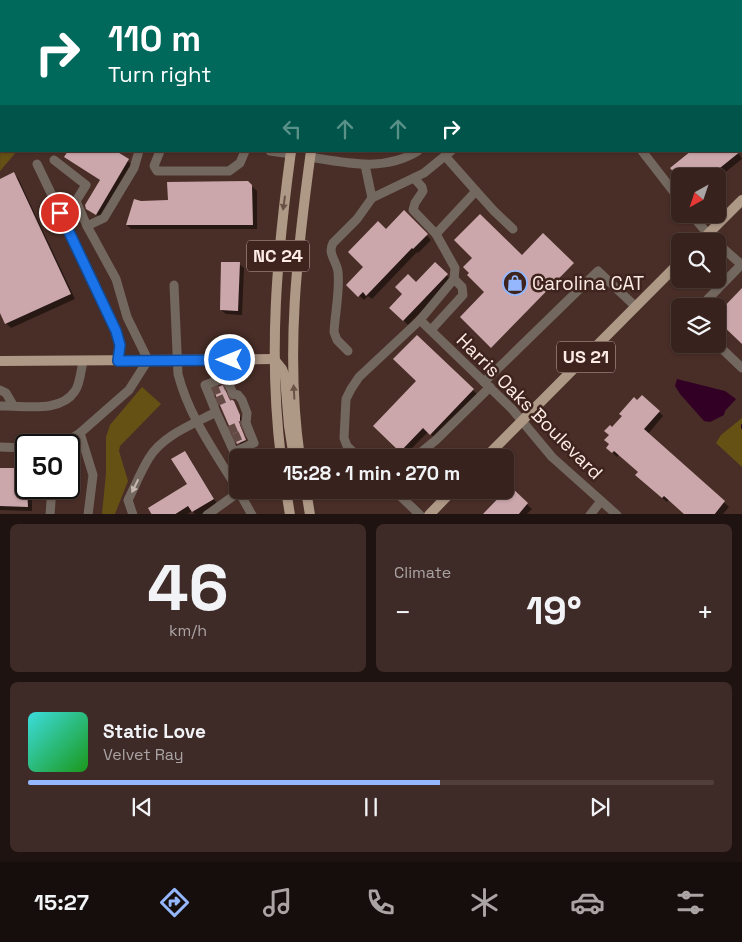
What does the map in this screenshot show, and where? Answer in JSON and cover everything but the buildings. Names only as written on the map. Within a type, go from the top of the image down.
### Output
[{"type":"main road","name":"NC 24","points":[[280,449],[275,403],[274,309],[278,249],[291,153]]},
{"type":"main road","name":"NC 24","points":[[299,449],[294,377],[294,301],[298,250],[310,154]]},
{"type":"main road","points":[[713,233],[742,200]]},
{"type":"main road","name":"US 21","points":[[494,449],[671,271]]},
{"type":"main road","points":[[0,361],[274,359],[282,369],[285,377],[293,449]]},
{"type":"main road","points":[[288,499],[290,514]]},
{"type":"main road","points":[[307,499],[310,514]]},
{"type":"main road","points":[[432,513],[445,499]]},
{"type":"street","points":[[87,226],[104,218],[134,168],[137,152]]},
{"type":"street","points":[[160,152],[154,166],[157,171],[229,171],[240,162],[245,152]]},
{"type":"street","points":[[310,154],[365,165],[378,165],[406,158],[416,152]]},
{"type":"street","points":[[643,152],[671,188]]},
{"type":"street","points":[[348,351],[337,340],[334,332],[339,274],[330,252],[333,243],[357,219],[372,198],[424,173],[448,154],[476,191],[513,229]]},
{"type":"street","points":[[54,160],[86,185],[76,201],[116,280],[127,317],[148,360],[129,390],[80,433],[92,475],[88,514]]},
{"type":"street","points":[[38,164],[116,331],[120,345],[118,361]]},
{"type":"street","points":[[365,165],[372,198]]},
{"type":"street","points":[[350,449],[344,438],[346,399],[359,376],[420,320],[454,279],[455,268],[436,234],[413,210],[423,191],[414,178]]},
{"type":"street","points":[[436,234],[476,191]]},
{"type":"street","points":[[709,298],[742,265],[726,251]]},
{"type":"street","points":[[425,449],[436,440],[487,384],[598,271],[636,307]]},
{"type":"street","points":[[431,330],[463,296],[462,287],[454,279]]},
{"type":"street","points":[[174,285],[180,384],[197,422],[229,476]]},
{"type":"street","name":"Harris Oaks Boulevard","points":[[420,320],[487,384],[552,457],[617,514]]},
{"type":"street","points":[[726,353],[742,368]]},
{"type":"street","points":[[0,406],[54,406],[69,397],[76,390],[83,361]]},
{"type":"street","points":[[233,449],[205,385],[224,378],[227,379],[232,394],[238,395],[242,400],[247,412],[247,428],[254,443],[241,449]]},
{"type":"street","points":[[0,390],[6,393],[13,405]]},
{"type":"street","points":[[134,514],[128,500],[149,457],[158,447],[197,422],[215,406]]},
{"type":"street","points":[[0,447],[15,448]]},
{"type":"street","points":[[219,460],[229,455]]},
{"type":"street","points":[[207,514],[229,498]]},
{"type":"street","points":[[50,514],[51,499]]},
{"type":"street","points":[[243,499],[252,514]]},
{"type":"street","points":[[404,499],[420,514]]},
{"type":"street","points":[[590,514],[601,501]]},
{"type":"shaded area","points":[[0,152],[16,152],[0,171]]},
{"type":"shaded area","points":[[677,379],[725,391],[736,399],[725,411],[724,415],[710,422],[704,421],[680,394],[675,386]]},
{"type":"shaded area","points":[[142,387],[161,404],[120,446],[119,451],[128,481],[115,514],[102,514],[106,473],[106,437],[110,425]]},
{"type":"shaded area","points":[[742,418],[742,467],[716,443],[721,435]]},
{"type":"tunnel","points":[[211,392],[227,385]]},
{"type":"tunnel","points":[[216,402],[232,395]]},
{"type":"tunnel","points":[[228,431],[244,424]]},
{"type":"tunnel","points":[[232,439],[248,432]]},
{"type":"place","name":"Carolina CAT","points":[[515,283]]},
{"type":"route","points":[[60,213],[116,331],[120,345],[118,361],[230,360]]}]
